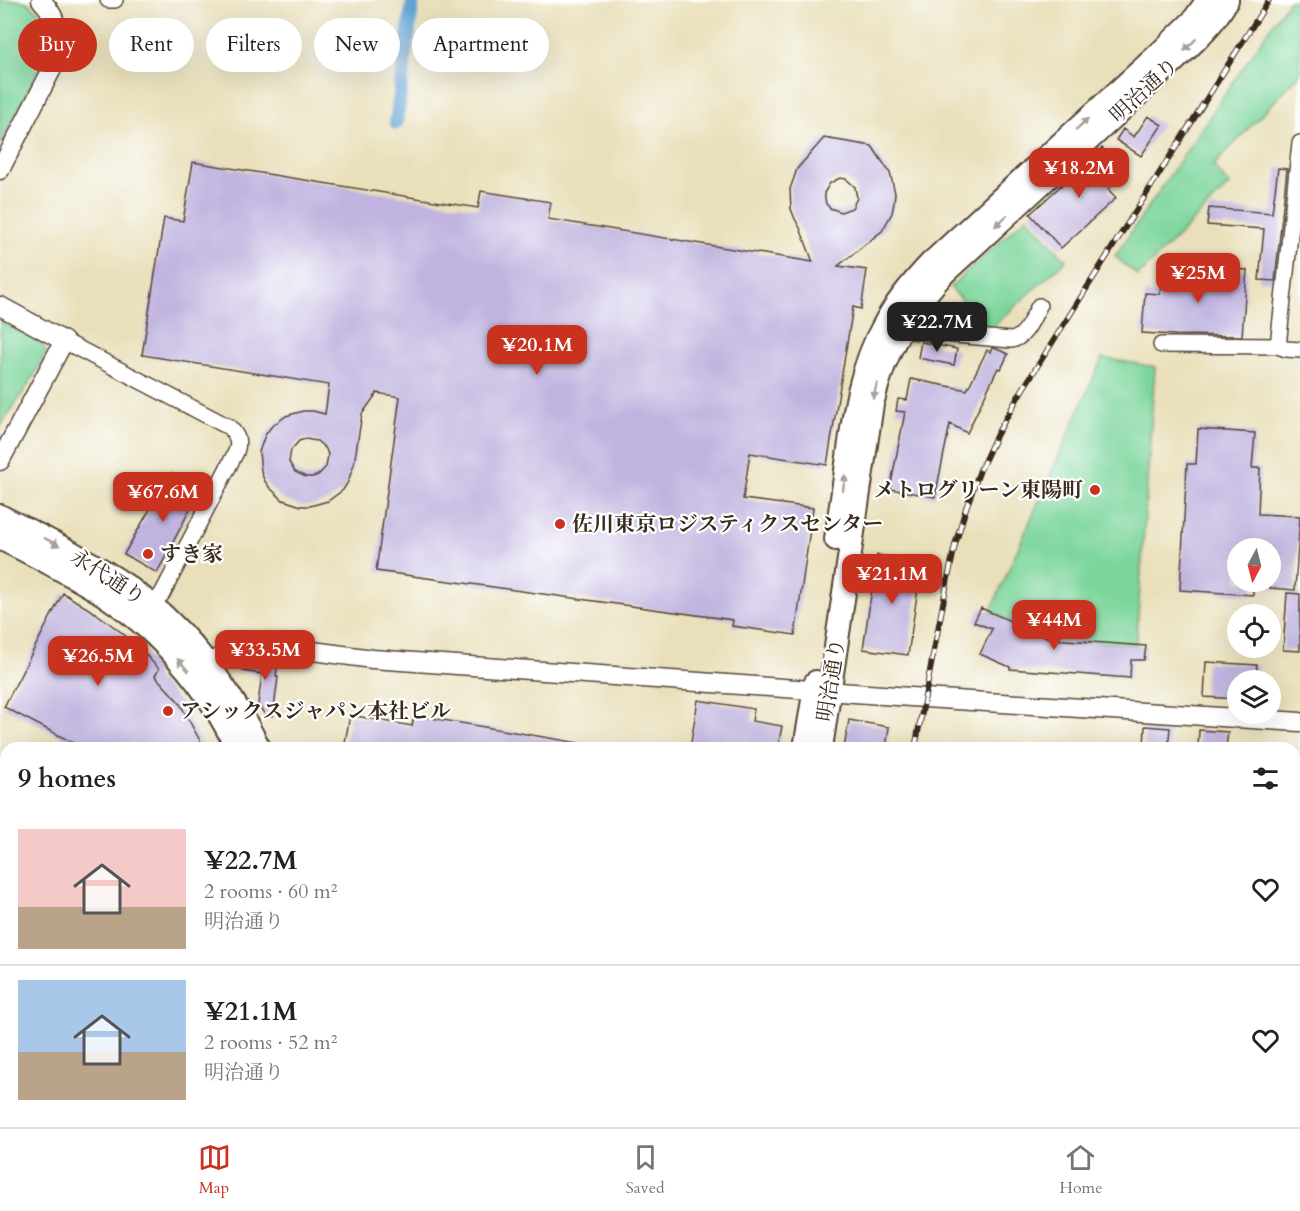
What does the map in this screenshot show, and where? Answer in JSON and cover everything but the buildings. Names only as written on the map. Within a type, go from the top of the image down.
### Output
[{"type":"main road","name":"明治通り","points":[[821,742],[823,691],[856,400],[874,344],[884,323],[910,285],[932,263],[1162,51],[1193,21],[1208,0]]},
{"type":"main road","name":"明治通り","points":[[806,742],[823,691],[872,404],[882,368],[900,330],[917,304],[943,274],[1173,62],[1205,31],[1227,0]]},
{"type":"main road","name":"永代通り","points":[[0,516],[101,570],[152,605],[209,665],[247,724],[255,742]]},
{"type":"main road","name":"永代通り","points":[[0,538],[98,591],[158,638],[195,678],[216,708],[234,742]]},
{"type":"street","points":[[0,170],[57,56],[58,32],[48,7],[41,0]]},
{"type":"street","points":[[108,0],[115,0]]},
{"type":"street","points":[[1278,346],[1300,143]]},
{"type":"street","points":[[0,306],[229,427],[238,438],[239,444],[236,452],[162,594],[152,605]]},
{"type":"street","points":[[900,330],[1016,339],[1022,335],[1039,306]]},
{"type":"street","points":[[0,461],[64,341]]},
{"type":"street","points":[[1161,345],[1278,346],[1300,350]]},
{"type":"street","points":[[209,665],[238,643],[245,642],[374,659],[1300,722]]},
{"type":"green space","points":[[0,0],[24,1],[31,5],[41,18],[18,18],[18,72],[37,72],[0,145]]},
{"type":"green space","points":[[1289,0],[1300,0],[1300,74],[1213,166],[1229,185],[1138,276],[1115,256]]},
{"type":"green space","points":[[1027,217],[1066,260],[989,330],[950,287]]},
{"type":"green space","points":[[0,321],[42,343],[46,353],[0,427]]},
{"type":"green space","name":"メトログリーン東陽町","points":[[1102,358],[1155,367],[1136,645],[1051,639],[990,612]]},
{"type":"waterway","points":[[396,123],[413,0]]},
{"type":"railway","points":[[916,742],[955,545],[980,470],[997,434],[1021,392],[1269,0]]},
{"type":"place","name":"メトログリーン東陽町","points":[[1095,490]]},
{"type":"place","name":"佐川東京ロジスティクスセンター","points":[[560,524]]},
{"type":"place","name":"すき家","points":[[148,554]]},
{"type":"place","name":"アシックスジャパン本社ビル","points":[[168,711]]}]
